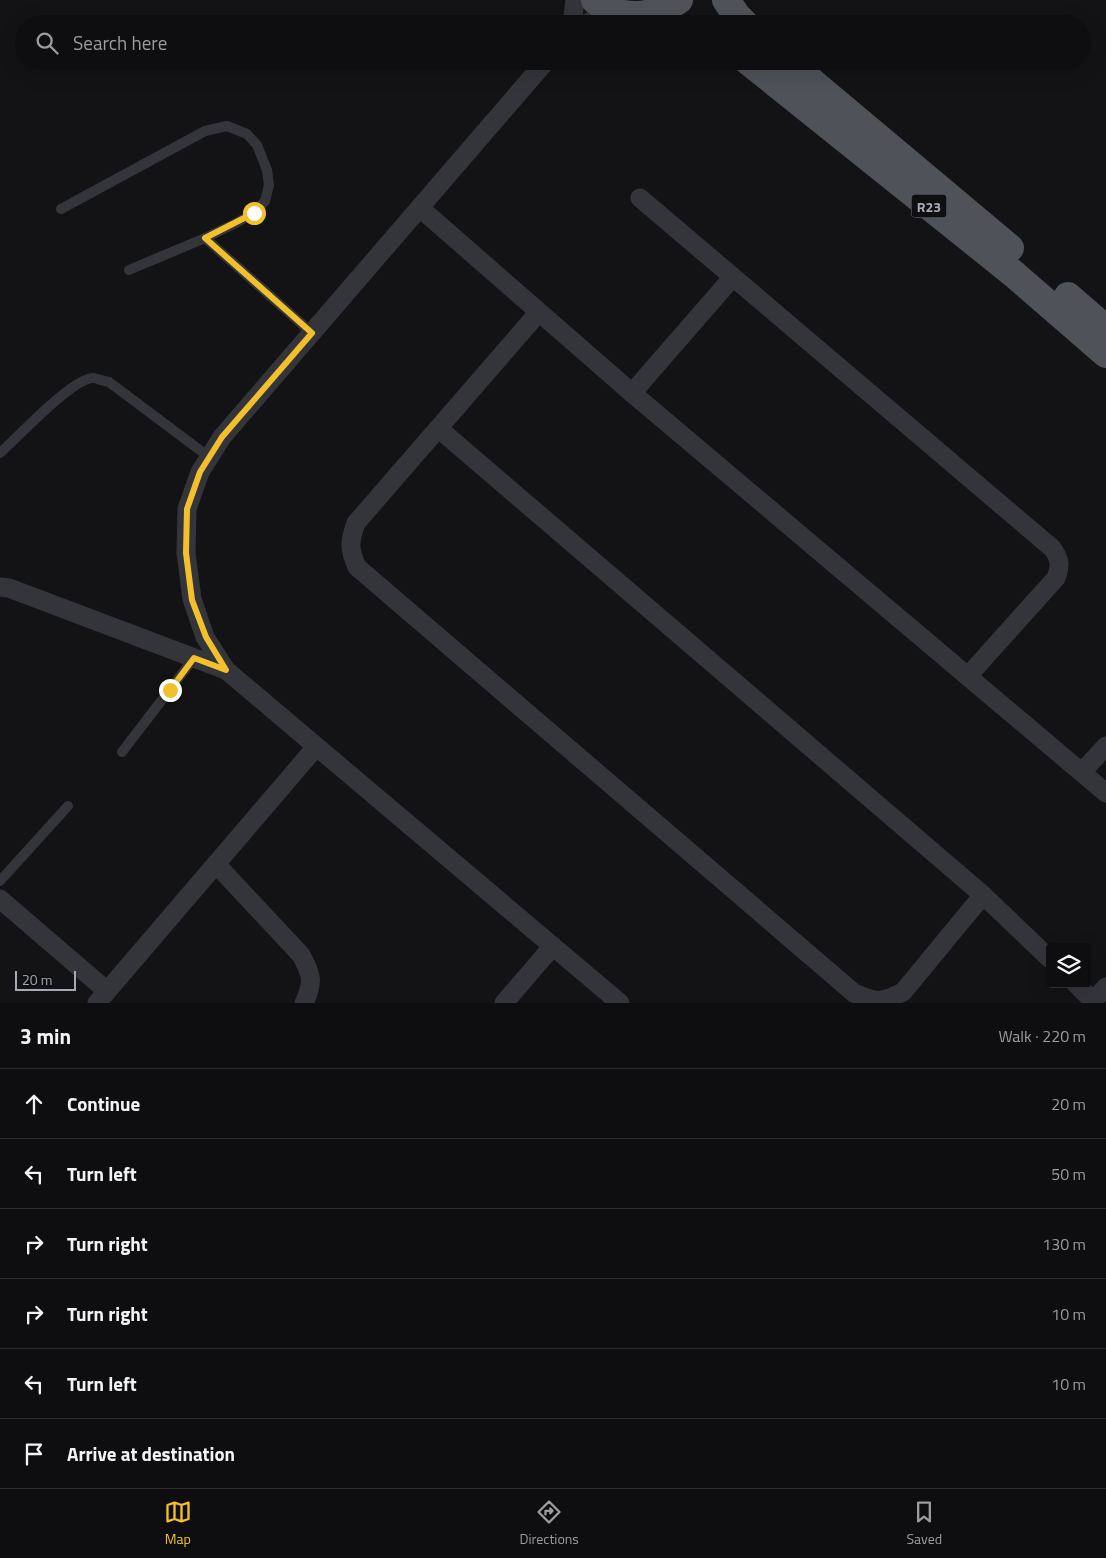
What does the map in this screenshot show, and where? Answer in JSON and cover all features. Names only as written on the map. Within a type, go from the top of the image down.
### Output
[{"type":"main road","points":[[602,5],[624,14],[639,15],[654,13],[668,8],[679,0]]},
{"type":"main road","points":[[726,0],[736,15]]},
{"type":"main road","name":"R23","points":[[759,70],[1015,275],[1106,354]]},
{"type":"main road","name":"R23","points":[[798,70],[1106,329]]},
{"type":"street","points":[[573,15],[575,0]]},
{"type":"street","points":[[594,15],[602,5]]},
{"type":"street","points":[[538,70],[222,437],[200,472],[187,509],[186,553],[192,600],[206,637],[226,670],[620,1003]]},
{"type":"street","points":[[640,198],[1052,548],[1059,558],[1060,567],[1056,578],[968,676]]},
{"type":"street","points":[[420,208],[632,393],[1106,793]]},
{"type":"street","points":[[632,393],[732,278]]},
{"type":"street","points":[[539,312],[356,523],[350,540],[351,554],[357,567],[854,993],[869,1000],[885,1000],[903,992],[983,895]]},
{"type":"street","points":[[438,428],[983,895],[1046,955]]},
{"type":"street","points":[[0,587],[10,588],[226,670]]},
{"type":"street","points":[[1082,772],[1106,746]]},
{"type":"street","points":[[0,899],[102,997],[316,747]]},
{"type":"street","points":[[216,864],[301,955],[311,972],[310,991],[304,1003]]},
{"type":"street","points":[[504,1003],[553,946]]},
{"type":"street","points":[[1082,988],[1097,997]]},
{"type":"lane","points":[[61,209],[206,131],[227,126],[247,134],[257,145],[267,170],[269,185],[265,201],[254,213],[205,238],[129,270]]},
{"type":"lane","points":[[205,238],[312,333]]},
{"type":"lane","points":[[0,453],[63,394],[79,383],[92,378],[109,382],[209,457]]},
{"type":"lane","points":[[122,752],[194,658]]},
{"type":"lane","points":[[0,881],[68,806]]},
{"type":"route","points":[[170,690],[194,658],[226,670],[206,637],[192,600],[186,553],[187,509],[200,472],[222,437],[312,333],[205,238],[254,213]]}]
